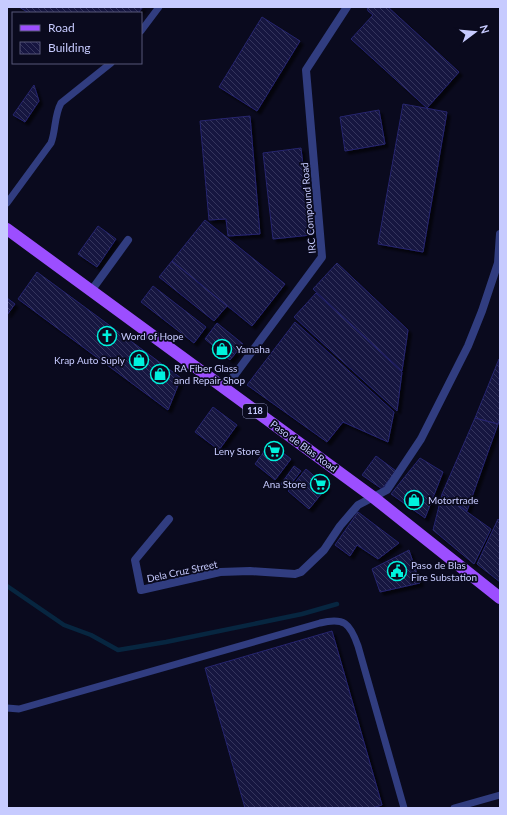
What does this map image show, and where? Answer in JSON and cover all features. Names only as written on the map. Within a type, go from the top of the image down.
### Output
[{"type":"main road","name":"Paso de Blas Road","points":[[7,229],[373,497],[500,598]]},
{"type":"street","name":"IRC Compound Road","points":[[224,388],[322,258],[306,70],[347,7]]},
{"type":"street","points":[[373,497],[387,490],[421,439],[468,346],[498,263],[500,234]]},
{"type":"street","points":[[91,291],[128,240]]},
{"type":"street","name":"Dela Cruz Street","points":[[169,519],[135,560],[141,590],[220,572],[250,571],[294,574],[301,572],[324,550],[340,526],[358,505],[373,497]]},
{"type":"lane","points":[[142,30],[160,7]]},
{"type":"lane","points":[[7,203],[51,143],[54,134],[57,111],[61,103],[110,64]]},
{"type":"lane","points":[[7,708],[19,708],[334,620],[344,622],[353,632],[358,646],[404,808]]},
{"type":"lane","points":[[454,808],[500,795]]},
{"type":"building","points":[[19,7],[143,7],[139,12],[27,12]]},
{"type":"building","points":[[367,7],[388,7],[459,72],[427,108],[351,39],[373,15],[368,11]]},
{"type":"building","points":[[262,17],[300,41],[257,111],[219,87]]},
{"type":"building","points":[[34,85],[39,101],[25,122],[13,115]]},
{"type":"building","points":[[403,104],[447,112],[423,252],[378,244]]},
{"type":"building","points":[[379,110],[385,144],[345,151],[340,117]]},
{"type":"building","points":[[250,116],[260,234],[228,236],[226,219],[209,220],[200,121]]},
{"type":"building","points":[[301,148],[311,235],[273,239],[263,153]]},
{"type":"building","points":[[205,220],[285,284],[252,326],[172,261]]},
{"type":"building","points":[[98,226],[116,239],[97,267],[78,254]]},
{"type":"building","points":[[172,261],[227,306],[214,321],[159,277]]},
{"type":"building","points":[[337,263],[408,330],[402,371],[313,289]]},
{"type":"building","points":[[37,272],[181,378],[168,410],[18,299]]},
{"type":"building","points":[[153,286],[206,327],[194,343],[141,302]]},
{"type":"building","points":[[316,293],[402,372],[397,411],[294,317]]},
{"type":"building","points":[[7,298],[15,304],[7,315]]},
{"type":"building","points":[[295,322],[394,412],[388,442],[343,422],[327,442],[247,385]]},
{"type":"building","points":[[217,323],[243,344],[230,360],[205,339]]},
{"type":"building","points":[[499,359],[500,418],[498,424],[475,418]]},
{"type":"building","points":[[213,407],[237,425],[219,450],[195,432]]},
{"type":"building","points":[[475,418],[498,424],[467,511],[442,494]]},
{"type":"building","points":[[270,443],[291,459],[275,480],[255,464]]},
{"type":"building","points":[[376,456],[396,471],[382,489],[362,475]]},
{"type":"building","points":[[420,458],[443,472],[425,518],[391,494]]},
{"type":"building","points":[[294,466],[301,471],[287,489],[281,484]]},
{"type":"building","points":[[306,469],[327,487],[309,509],[288,491]]},
{"type":"building","points":[[442,494],[491,529],[474,564],[433,530]]},
{"type":"building","points":[[358,512],[399,543],[378,559],[357,545],[350,556],[335,545]]},
{"type":"building","points":[[498,519],[500,521],[500,582],[477,564]]},
{"type":"building","points":[[409,550],[420,583],[380,592],[372,569]]},
{"type":"building","points":[[332,631],[382,805],[372,808],[245,808],[205,668]]},
{"type":"waterway","points":[[7,586],[64,625],[91,635],[118,650],[166,642],[302,614],[337,604]]},
{"type":"place","name":"Word of Hope","points":[[107,336]]},
{"type":"place","name":"Yamaha","points":[[222,349]]},
{"type":"place","name":"Krap Auto Suply","points":[[139,360]]},
{"type":"place","name":"RA Fiber Glass and Repair Shop","points":[[160,374]]},
{"type":"place","name":"Leny Store","points":[[274,451]]},
{"type":"place","name":"Ana Store","points":[[320,484]]},
{"type":"place","name":"Motortrade","points":[[414,500]]},
{"type":"place","name":"Paso de Blas Fire Substation","points":[[397,571]]}]
